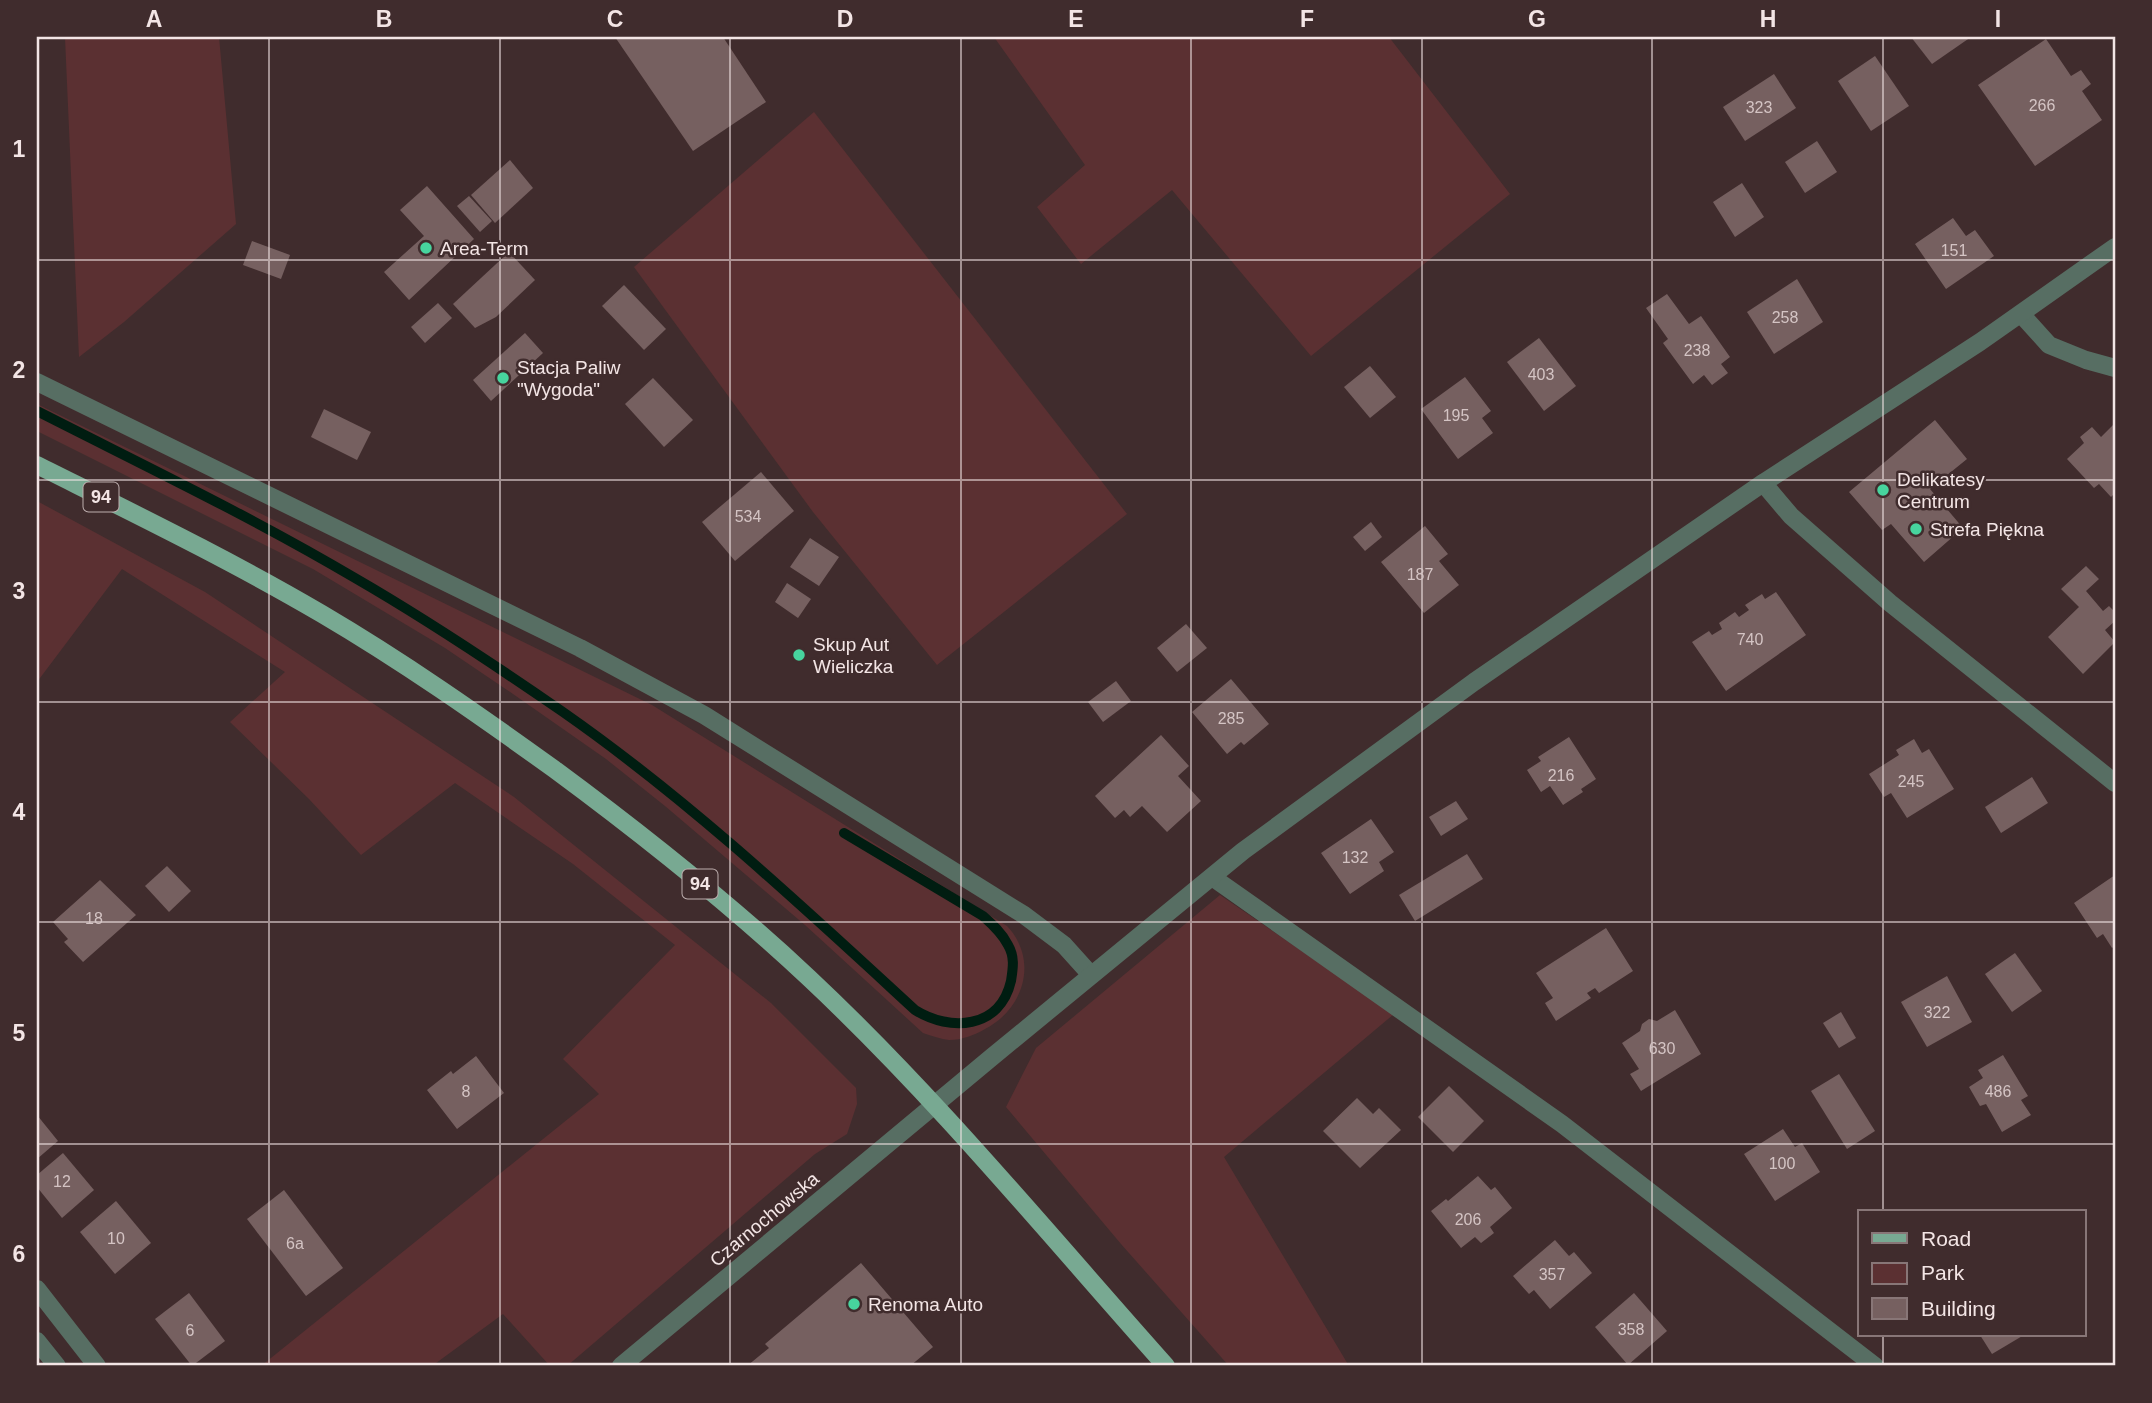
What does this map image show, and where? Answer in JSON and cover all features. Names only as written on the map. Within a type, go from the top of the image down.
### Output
[{"type":"main road","name":"94","points":[[37,464],[322,614],[443,690],[620,818],[810,978],[934,1105],[1166,1366]]},
{"type":"street","name":"Czarnochowska","points":[[621,1366],[1091,975],[1318,795],[1474,682],[1763,484],[2021,314],[2115,247]]},
{"type":"street","points":[[2021,314],[2049,345],[2115,368]]},
{"type":"street","points":[[37,382],[164,446],[405,560],[580,648],[704,715],[1024,915],[1064,944],[1091,975]]},
{"type":"street","points":[[1763,484],[1791,516],[1890,603],[2115,783]]},
{"type":"street","points":[[1212,877],[1562,1124],[1875,1366]]},
{"type":"street","points":[[37,1289],[97,1366]]},
{"type":"street","points":[[37,1341],[57,1366]]},
{"type":"green space","points":[[65,37],[219,37],[236,224],[124,322],[79,357]]},
{"type":"green space","points":[[994,37],[1389,37],[1510,194],[1311,356],[1172,190],[1081,264],[1037,207],[1085,165]]},
{"type":"green space","points":[[814,112],[1127,514],[937,665],[813,512],[634,267]]},
{"type":"green space","points":[[37,404],[652,705],[1007,926],[1017,939],[1023,954],[1023,983],[1018,997],[998,1020],[973,1035],[949,1040],[923,1033],[805,925],[606,759],[445,648],[313,569],[37,431]]},
{"type":"green space","points":[[37,501],[205,592],[514,797],[771,1003],[856,1088],[857,1104],[847,1134],[815,1154],[567,1366],[550,1366],[503,1314],[432,1366],[261,1366],[599,1094],[563,1059],[675,945],[573,864],[455,783],[361,855],[309,799],[230,722],[285,672],[122,569],[37,682]]},
{"type":"green space","points":[[1220,895],[1394,1014],[1224,1157],[1349,1366],[1229,1366],[1121,1244],[1006,1107],[1036,1048]]},
{"type":"building","points":[[615,37],[723,37],[766,102],[693,151]]},
{"type":"building","points":[[1911,37],[1971,37],[1932,64]]},
{"type":"building","points":[[2046,39],[2071,76],[2081,70],[2091,84],[2082,91],[2102,120],[2035,166],[1978,85]]},
{"type":"building","points":[[1875,56],[1909,106],[1871,131],[1838,81]]},
{"type":"building","points":[[1774,74],[1796,108],[1745,141],[1723,107]]},
{"type":"building","points":[[1817,141],[1837,172],[1805,193],[1785,162]]},
{"type":"building","points":[[510,160],[533,188],[495,223],[471,195]]},
{"type":"building","points":[[1742,183],[1764,217],[1735,237],[1713,202]]},
{"type":"building","points":[[427,186],[474,239],[409,300],[384,272],[424,236],[400,210]]},
{"type":"building","points":[[469,196],[492,221],[480,232],[457,206]]},
{"type":"building","points":[[1953,218],[1966,236],[1975,230],[1994,256],[1946,289],[1915,244]]},
{"type":"building","points":[[252,241],[290,255],[281,279],[243,265]]},
{"type":"building","points":[[509,252],[535,280],[496,317],[475,328],[453,304]]},
{"type":"building","points":[[1797,279],[1823,322],[1774,354],[1747,312]]},
{"type":"building","points":[[624,285],[666,329],[644,350],[602,306]]},
{"type":"building","points":[[1667,294],[1689,324],[1701,316],[1730,357],[1721,364],[1728,373],[1712,385],[1704,375],[1693,384],[1663,343],[1668,339],[1646,308]]},
{"type":"building","points":[[438,303],[452,318],[425,343],[411,327]]},
{"type":"building","points":[[525,333],[543,353],[491,401],[473,380]]},
{"type":"building","points":[[1539,338],[1576,386],[1544,411],[1507,362]]},
{"type":"building","points":[[1370,366],[1396,397],[1370,418],[1344,387]]},
{"type":"building","points":[[1465,377],[1491,411],[1482,418],[1493,433],[1458,459],[1421,409]]},
{"type":"building","points":[[653,378],[693,420],[664,447],[625,404]]},
{"type":"building","points":[[324,409],[371,432],[357,460],[311,437]]},
{"type":"building","points":[[1935,420],[1967,459],[1930,489],[1963,528],[1924,562],[1891,524],[1882,530],[1849,492]]},
{"type":"building","points":[[2113,425],[2115,493],[2111,497],[2099,484],[2094,488],[2067,459],[2084,443],[2080,437],[2092,427],[2101,437]]},
{"type":"building","points":[[761,472],[794,511],[735,561],[702,522]]},
{"type":"building","points":[[1371,522],[1382,537],[1365,551],[1353,537]]},
{"type":"building","points":[[1425,526],[1448,554],[1439,561],[1459,585],[1424,613],[1381,562]]},
{"type":"building","points":[[810,538],[839,557],[819,586],[790,567]]},
{"type":"building","points":[[2086,566],[2099,579],[2086,591],[2103,611],[2109,606],[2115,612],[2115,621],[2105,630],[2115,642],[2083,674],[2048,637],[2079,607],[2061,589]]},
{"type":"building","points":[[787,583],[811,599],[798,618],[775,602]]},
{"type":"building","points":[[1776,592],[1806,635],[1726,691],[1692,642],[1709,631],[1712,635],[1722,629],[1719,623],[1735,612],[1739,617],[1749,610],[1745,605],[1762,594],[1765,599]]},
{"type":"building","points":[[1186,624],[1207,648],[1177,672],[1157,648]]},
{"type":"building","points":[[1231,679],[1269,724],[1244,745],[1241,742],[1227,754],[1192,712]]},
{"type":"building","points":[[1116,681],[1131,701],[1103,722],[1088,702]]},
{"type":"building","points":[[1161,735],[1189,766],[1178,776],[1201,801],[1167,832],[1142,806],[1130,817],[1124,810],[1115,818],[1095,796]]},
{"type":"building","points":[[1569,737],[1596,779],[1581,789],[1583,792],[1563,805],[1550,786],[1541,792],[1527,770],[1541,761],[1538,757]]},
{"type":"building","points":[[1914,739],[1922,753],[1929,749],[1954,789],[1907,818],[1891,793],[1884,797],[1869,774],[1899,755],[1896,750]]},
{"type":"building","points":[[2032,777],[2048,803],[2001,833],[1985,807]]},
{"type":"building","points":[[1456,801],[1468,819],[1441,836],[1429,817]]},
{"type":"building","points":[[1371,819],[1394,852],[1379,862],[1384,871],[1350,894],[1321,853]]},
{"type":"building","points":[[1467,854],[1483,879],[1415,921],[1399,895]]},
{"type":"building","points":[[167,866],[191,891],[169,912],[145,886]]},
{"type":"building","points":[[2115,875],[2115,946],[2112,948],[2103,934],[2097,938],[2074,903]]},
{"type":"building","points":[[100,880],[136,915],[83,962],[64,942],[68,939],[53,922]]},
{"type":"building","points":[[1606,928],[1633,971],[1599,993],[1595,988],[1587,993],[1591,998],[1556,1021],[1545,1003],[1553,998],[1536,973]]},
{"type":"building","points":[[2015,953],[2042,991],[2012,1012],[1985,974]]},
{"type":"building","points":[[1947,976],[1972,1022],[1927,1047],[1901,1002]]},
{"type":"building","points":[[1675,1010],[1701,1054],[1641,1091],[1630,1074],[1639,1069],[1622,1043],[1640,1031],[1642,1024],[1649,1019],[1657,1021]]},
{"type":"building","points":[[1841,1012],[1856,1038],[1839,1048],[1823,1023]]},
{"type":"building","points":[[2003,1055],[2028,1096],[2021,1100],[2031,1115],[2002,1132],[1986,1104],[1980,1106],[1969,1087],[1983,1078],[1978,1070]]},
{"type":"building","points":[[476,1056],[504,1093],[457,1129],[427,1090]]},
{"type":"building","points":[[1839,1074],[1875,1131],[1847,1149],[1811,1091]]},
{"type":"building","points":[[1449,1086],[1484,1121],[1453,1152],[1418,1117]]},
{"type":"building","points":[[1357,1098],[1373,1114],[1379,1108],[1401,1130],[1360,1168],[1323,1131]]},
{"type":"building","points":[[37,1115],[58,1141],[37,1159]]},
{"type":"building","points":[[1783,1129],[1795,1147],[1802,1143],[1820,1172],[1775,1201],[1744,1154]]},
{"type":"building","points":[[63,1153],[94,1190],[62,1218],[37,1187],[37,1175]]},
{"type":"building","points":[[1478,1176],[1491,1190],[1495,1187],[1512,1208],[1490,1227],[1494,1233],[1481,1243],[1475,1237],[1461,1248],[1431,1211],[1446,1199],[1448,1201]]},
{"type":"building","points":[[284,1190],[343,1268],[306,1296],[247,1219]]},
{"type":"building","points":[[116,1201],[151,1243],[115,1274],[80,1232]]},
{"type":"building","points":[[1555,1240],[1569,1256],[1574,1252],[1592,1273],[1550,1309],[1534,1290],[1529,1294],[1513,1276]]},
{"type":"building","name":"Renoma Auto","points":[[861,1263],[933,1347],[910,1366],[747,1366],[769,1348],[765,1344]]},
{"type":"building","points":[[189,1293],[225,1341],[192,1366],[155,1319]]},
{"type":"building","points":[[1634,1293],[1667,1331],[1628,1365],[1595,1327]]},
{"type":"building","points":[[1981,1336],[2022,1336],[1992,1354]]},
{"type":"waterway","points":[[37,411],[316,556],[434,626],[537,694],[610,746],[700,818],[915,1010],[929,1017],[958,1023],[972,1022],[996,1009],[1005,997],[1013,967],[1010,949],[1000,933],[983,916],[844,833]]},
{"type":"place","name":"Area-Term","points":[[426,248]]},
{"type":"place","name":"Stacja Paliw \"Wygoda\"","points":[[503,378]]},
{"type":"place","name":"Delikatesy Centrum","points":[[1883,490]]},
{"type":"place","name":"Strefa Piękna","points":[[1916,529]]},
{"type":"place","name":"Skup Aut Wieliczka","points":[[799,655]]},
{"type":"place","name":"Renoma Auto","points":[[854,1304]]}]
